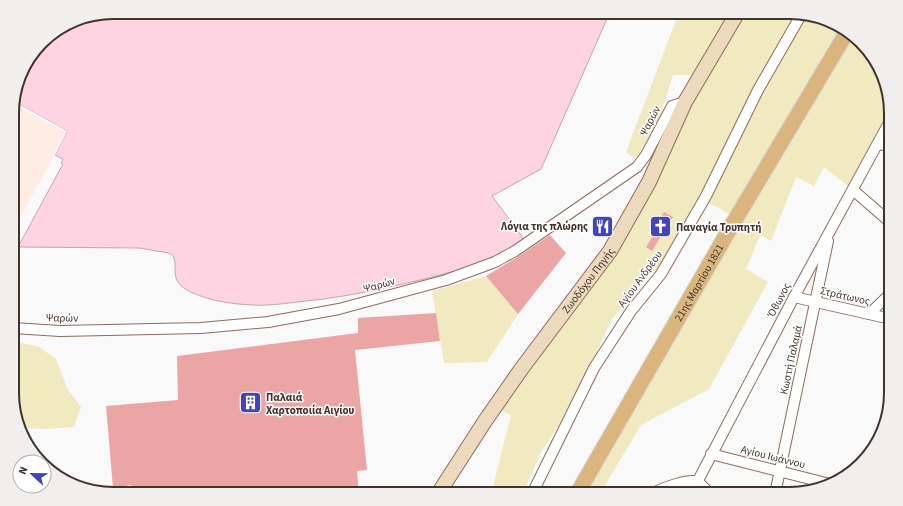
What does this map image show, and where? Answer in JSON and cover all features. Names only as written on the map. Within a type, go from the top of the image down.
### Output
[{"type":"main road","name":"Ζωοδόχου Πηγής","points":[[443,487],[498,403],[610,251],[649,182],[685,102],[734,19]]},
{"type":"main road","name":"21ης Μαρτίου 1821","points":[[581,487],[732,225],[844,36]]},
{"type":"street","name":"Αγίου Ανδρέου","points":[[535,487],[594,368],[631,311],[661,274],[706,196],[758,90],[798,20]]},
{"type":"street","name":"Ψαρών","points":[[19,328],[60,331],[174,329],[268,322],[339,309],[446,280],[482,268],[515,251],[637,167],[646,155],[672,106],[685,102]]},
{"type":"street","name":"Όθωνος","points":[[699,487],[711,454],[884,131]]},
{"type":"street","points":[[878,144],[884,145]]},
{"type":"street","points":[[853,190],[884,217]]},
{"type":"street","name":"Κωστή Παλαμά","points":[[776,487],[830,231]]},
{"type":"street","name":"Στράτωνος","points":[[794,297],[884,317]]},
{"type":"street","points":[[869,314],[884,300]]},
{"type":"street","name":"Αγίου Ιωάννου","points":[[711,454],[821,482]]},
{"type":"street","points":[[674,487],[694,481],[698,487]]},
{"type":"shaded area","points":[[113,19],[607,19],[541,169],[492,196],[524,239],[500,254],[474,265],[378,290],[279,304],[237,304],[222,302],[200,296],[184,288],[178,282],[175,271],[175,261],[173,256],[169,253],[139,248],[19,247],[63,164],[61,163],[63,159],[55,155],[67,131],[20,105],[22,88],[35,61],[51,42],[77,26],[94,21]]},
{"type":"shaded area","points":[[676,19],[721,19],[726,22],[694,75],[673,75],[659,118],[637,157],[631,156],[626,152]]},
{"type":"shaded area","points":[[739,19],[790,19],[815,22],[826,26],[845,37],[730,214],[699,198],[656,273],[644,272],[637,291],[611,320],[598,350],[559,425],[541,452],[526,487],[493,487],[511,415],[500,410],[609,260],[689,107]]},
{"type":"shaded area","points":[[851,41],[865,56],[877,77],[881,88],[884,106],[884,132],[853,190],[824,167],[814,186],[796,177],[771,241],[760,235],[746,269],[768,282],[709,389],[641,425],[604,487],[591,487],[688,314]]},
{"type":"shaded area","points":[[20,105],[67,131],[19,220]]},
{"type":"shaded area","points":[[486,276],[518,314],[487,362],[444,363],[432,291]]},
{"type":"shaded area","points":[[19,342],[39,347],[56,359],[68,390],[81,407],[74,427],[47,429],[26,428],[22,418],[19,393]]},
{"type":"pier","points":[[20,105],[67,131],[55,155],[53,154],[65,132],[19,107]]},
{"type":"building","name":"Παναγία Τρυπητή","points":[[664,212],[673,217],[652,251],[646,247],[655,233],[652,231]]},
{"type":"building","points":[[550,235],[566,253],[518,314],[486,276]]},
{"type":"building","name":"Παλαιά Χαρτοποιία Αιγίου","points":[[436,313],[440,341],[355,350],[367,470],[357,471],[358,487],[131,487],[131,485],[113,487],[106,406],[178,400],[177,356],[358,333],[358,318]]},
{"type":"place","name":"Λόγια της πλώρης","points":[[603,226]]},
{"type":"place","name":"Παναγία Τρυπητή","points":[[661,227]]},
{"type":"place","name":"Παλαιά Χαρτοποιία Αιγίου","points":[[251,403]]}]
